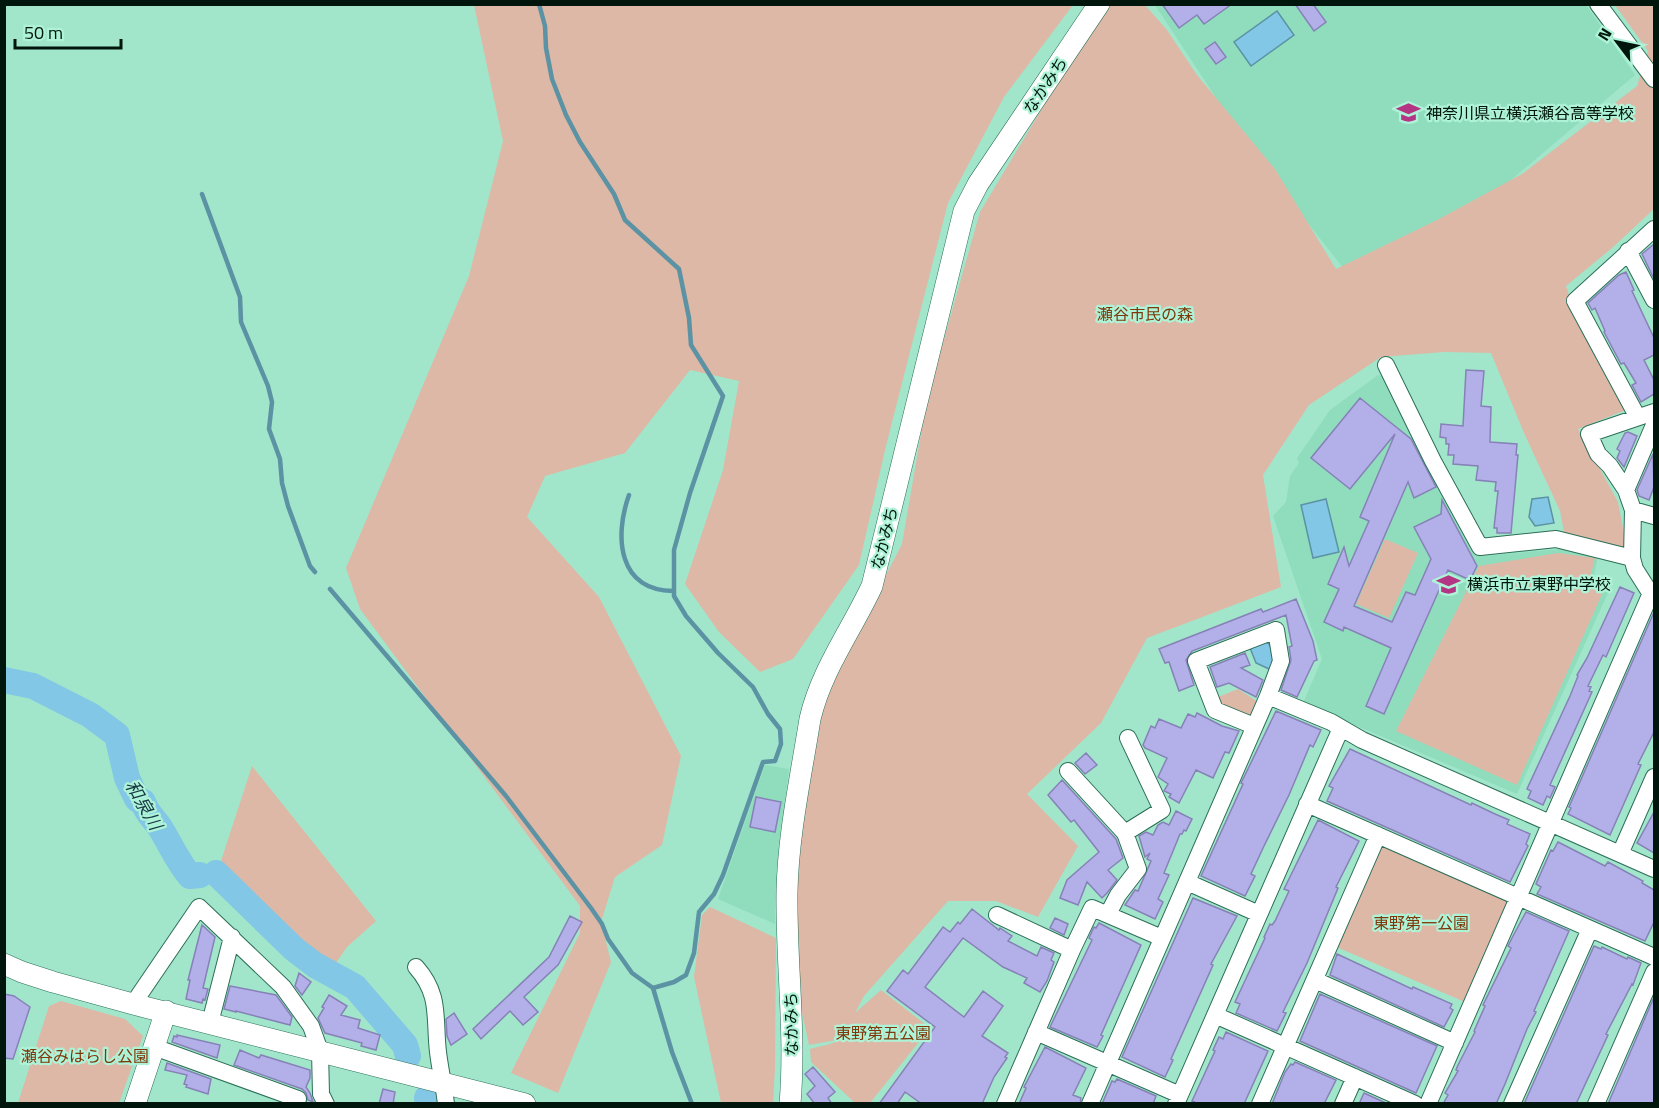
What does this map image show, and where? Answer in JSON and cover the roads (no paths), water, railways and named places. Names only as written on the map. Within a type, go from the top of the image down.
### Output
[{"type":"street","name":"なかみち","points":[[790,1104],[792,1054],[787,890],[790,855],[814,700],[824,676],[872,585],[964,211],[978,184],[1099,4]]},
{"type":"street","points":[[1598,4],[1654,80]]},
{"type":"street","points":[[1637,416],[1575,301],[1654,229]]},
{"type":"street","points":[[1628,251],[1654,300]]},
{"type":"street","points":[[1386,365],[1433,461],[1480,547],[1556,539],[1632,558]]},
{"type":"street","points":[[1428,1104],[1653,594],[1635,569],[1632,558],[1633,510],[1626,490],[1610,466],[1598,454],[1589,434],[1654,412]]},
{"type":"street","points":[[1626,490],[1654,425]]},
{"type":"street","points":[[1633,510],[1654,516]]},
{"type":"street","points":[[1090,1104],[1268,696],[1281,661],[1276,630],[1196,661],[1215,710],[1254,726]]},
{"type":"street","points":[[1268,696],[1654,869]]},
{"type":"street","points":[[1036,1032],[1178,1099],[1341,728]]},
{"type":"street","points":[[1125,833],[1162,810],[1128,738]]},
{"type":"street","points":[[1068,771],[1125,833],[1138,869],[1118,895],[1108,915]]},
{"type":"street","points":[[1620,854],[1654,777]]},
{"type":"street","points":[[1308,804],[1654,957]]},
{"type":"street","points":[[1260,1104],[1378,835]]},
{"type":"street","points":[[1187,882],[1259,914]]},
{"type":"street","points":[[133,1004],[199,906],[284,987],[311,1026],[320,1051],[321,1094],[326,1104]]},
{"type":"street","points":[[1005,1104],[1092,908],[1162,938]]},
{"type":"street","points":[[997,915],[1072,950]]},
{"type":"street","points":[[1512,1104],[1590,929]]},
{"type":"street","points":[[210,1023],[232,937]]},
{"type":"street","points":[[4,964],[53,982],[320,1051],[445,1093],[525,1104]]},
{"type":"street","points":[[416,967],[428,980],[434,1001],[438,1052],[445,1093]]},
{"type":"street","points":[[1596,1104],[1654,972]]},
{"type":"street","points":[[1315,980],[1455,1043]]},
{"type":"street","points":[[135,1104],[166,1011]]},
{"type":"street","points":[[1215,1015],[1414,1104]]},
{"type":"street","points":[[154,1047],[298,1099]]},
{"type":"street","points":[[1343,1104],[1354,1077]]},
{"type":"water","points":[[1277,11],[1294,35],[1251,66],[1234,42]]},
{"type":"water","points":[[1548,497],[1554,523],[1535,526],[1529,517],[1532,499]]},
{"type":"water","points":[[1326,499],[1339,552],[1313,558],[1301,505]]},
{"type":"water","points":[[1266,642],[1270,645],[1274,662],[1269,669],[1256,663],[1250,648]]},
{"type":"waterway","points":[[539,4],[545,26],[546,48],[552,79],[566,115],[580,142],[614,194],[625,220],[679,269],[689,318],[691,345],[723,396],[690,493],[674,550],[674,596],[686,616],[718,653],[753,687],[768,714],[780,729],[781,744],[775,761],[763,762],[723,875],[714,894],[699,912],[694,953],[686,975],[674,982],[653,988]]},
{"type":"waterway","points":[[202,194],[240,297],[241,322],[268,386],[272,402],[269,429],[280,459],[282,483],[310,566],[315,572]]},
{"type":"waterway","points":[[629,495],[622,528],[625,558],[631,571],[641,581],[655,588],[673,591]]},
{"type":"waterway","points":[[330,589],[506,796],[591,908],[602,924],[608,939],[632,973],[653,988],[672,1052],[692,1104]]},
{"type":"waterway","name":"和泉川","points":[[4,680],[33,686],[90,715],[117,735],[127,778],[137,799],[143,802],[185,870],[190,876],[200,875]]},
{"type":"waterway","name":"和泉川","points":[[216,873],[294,949],[315,965],[355,987],[405,1045],[408,1056]]},
{"type":"waterway","name":"和泉川","points":[[427,1098],[430,1104]]},
{"type":"place","name":"神奈川県立横浜瀬谷高等学校","points":[[1408,113]]},
{"type":"place","name":"横浜市立東野中学校","points":[[1449,584]]},
{"type":"park label","name":"瀬谷市民の森","points":[[1145,314]]},
{"type":"park label","name":"東野第一公園","points":[[1421,923]]},
{"type":"park label","name":"東野第五公園","points":[[883,1033]]},
{"type":"park label","name":"瀬谷みはらし公園","points":[[85,1056]]}]
